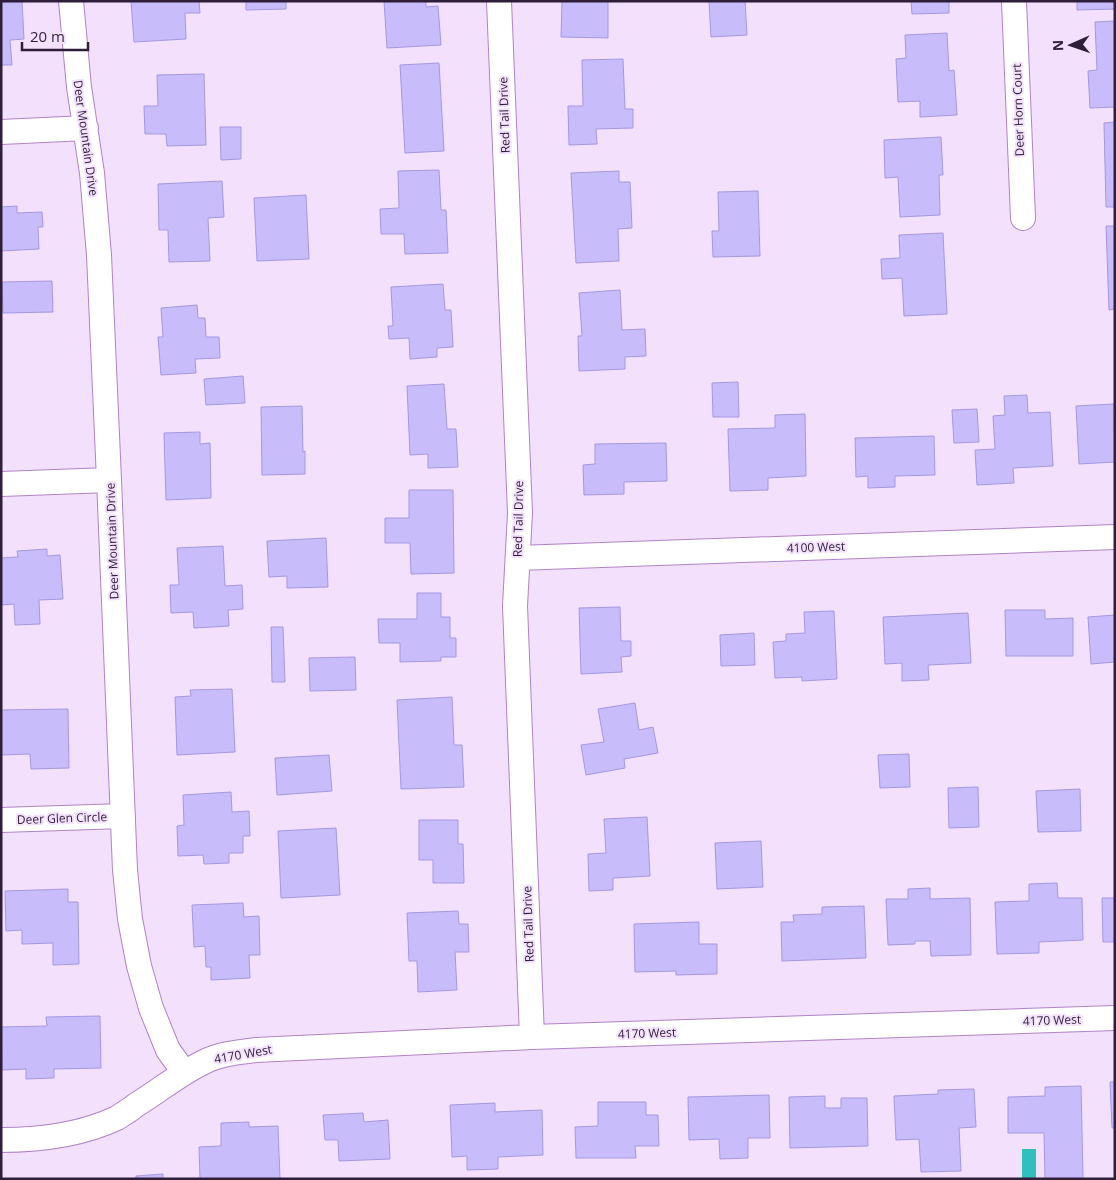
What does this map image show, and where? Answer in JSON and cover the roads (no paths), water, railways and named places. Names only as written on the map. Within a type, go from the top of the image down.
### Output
[{"type":"street","name":"Deer Mountain Drive","points":[[71,1],[79,88],[86,128],[99,255],[125,870],[130,919],[139,966],[151,1008],[168,1050],[184,1072]]},
{"type":"street","name":"Red Tail Drive","points":[[499,1],[520,513],[515,606],[532,1037]]},
{"type":"street","name":"Deer Horn Court","points":[[1014,1],[1023,218]]},
{"type":"street","points":[[1,132],[86,128]]},
{"type":"street","points":[[1,484],[109,480]]},
{"type":"street","name":"4100 West","points":[[518,558],[1115,536]]},
{"type":"street","name":"Deer Glen Circle","points":[[1,820],[123,816]]},
{"type":"street","name":"4170 West","points":[[1,1140],[54,1137],[86,1130],[118,1117],[150,1097],[184,1072],[206,1061],[256,1050],[532,1037],[1115,1018]]}]
